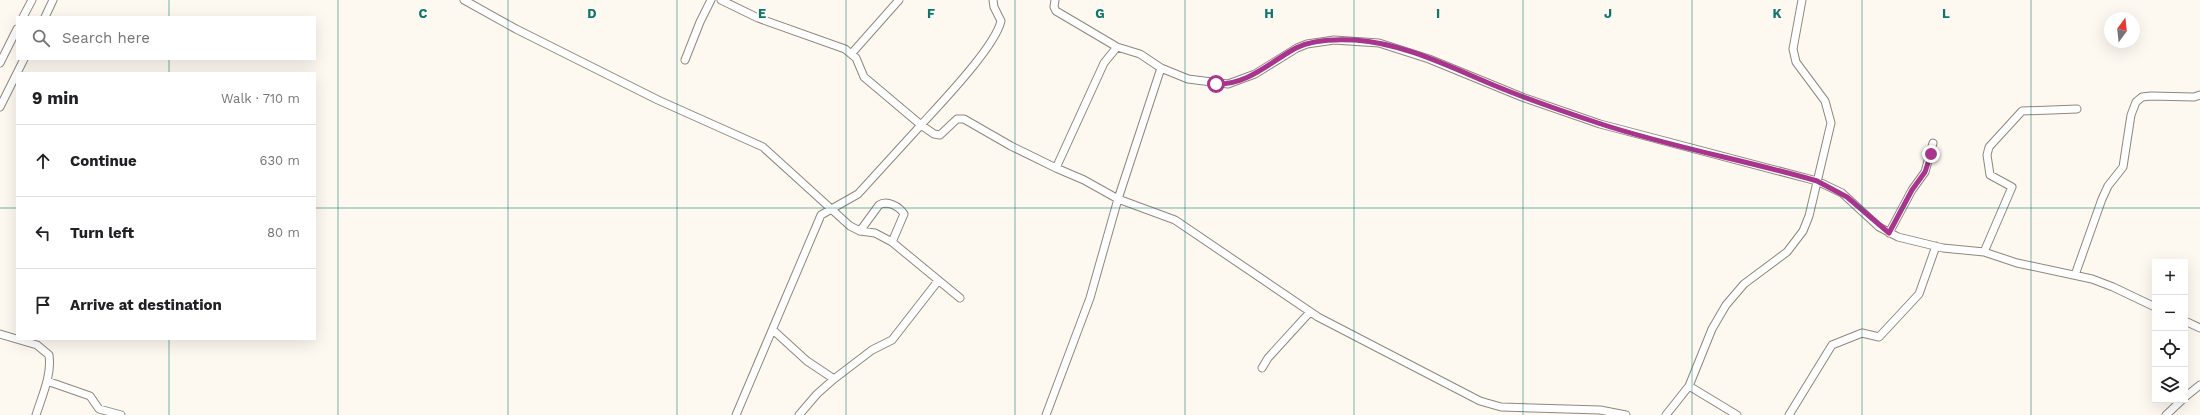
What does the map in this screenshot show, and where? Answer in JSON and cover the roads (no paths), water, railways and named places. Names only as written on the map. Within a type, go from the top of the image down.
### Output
[{"type":"street","points":[[24,16],[32,0]]},
{"type":"street","points":[[45,16],[53,0]]},
{"type":"street","points":[[464,0],[516,29],[658,100],[762,147],[774,155],[830,209],[850,226],[860,231],[870,231],[892,242],[960,298]]},
{"type":"street","points":[[685,60],[711,0]]},
{"type":"street","points":[[721,0],[758,18],[829,42],[852,53],[864,77],[922,126],[934,134],[940,135],[957,119],[964,119],[1011,146],[1084,180],[1118,199],[1166,216],[1187,227],[1310,312],[1350,335],[1486,403],[1501,407],[1600,410],[1626,415]]},
{"type":"street","points":[[852,53],[899,0]]},
{"type":"street","points":[[736,415],[821,215],[858,194],[922,126],[984,52],[998,30],[1001,21],[994,7],[993,0]]},
{"type":"street","points":[[1055,0],[1054,7],[1056,10],[1116,47],[1140,54],[1161,68],[1188,79],[1228,84],[1255,74],[1297,48],[1307,44],[1334,40],[1379,43],[1429,59],[1522,97],[1600,124],[1817,181],[1847,197],[1889,233],[1936,246],[1984,252],[2017,263],[2075,275],[2113,287],[2152,306]]},
{"type":"street","points":[[1666,415],[1689,386],[1712,329],[1726,305],[1744,284],[1787,252],[1803,231],[1809,216],[1832,123],[1825,101],[1800,68],[1794,55],[1793,50],[1802,0]]},
{"type":"street","points":[[0,63],[16,31]]},
{"type":"street","points":[[1056,168],[1099,73],[1111,52],[1116,47]]},
{"type":"street","points":[[18,72],[24,60]]},
{"type":"street","points":[[1047,415],[1090,298],[1118,199],[1161,68]]},
{"type":"street","points":[[0,107],[16,75]]},
{"type":"street","points":[[2075,275],[2105,192],[2124,166],[2131,115],[2136,102],[2142,97],[2151,96],[2183,98],[2200,95]]},
{"type":"street","points":[[1984,252],[2012,187],[1990,175],[1987,164],[1989,147],[2022,110],[2077,109]]},
{"type":"street","points":[[1889,233],[1912,190],[1925,172],[1933,143]]},
{"type":"street","points":[[860,231],[879,205],[888,203],[898,207],[904,214],[892,242]]},
{"type":"street","points":[[1789,415],[1832,345],[1862,333],[1879,337],[1893,324],[1922,289],[1936,246]]},
{"type":"street","points":[[799,415],[817,394],[834,379],[872,350],[892,340],[938,281]]},
{"type":"street","points":[[1262,368],[1268,358],[1310,312]]},
{"type":"street","points":[[2188,322],[2200,328]]},
{"type":"street","points":[[773,330],[807,361],[834,379]]},
{"type":"street","points":[[0,334],[16,339]]},
{"type":"street","points":[[20,340],[37,345],[45,350],[49,355],[50,363],[47,381],[36,415]]},
{"type":"street","points":[[47,381],[90,396],[99,409],[121,415]]},
{"type":"street","points":[[2188,394],[2200,384]]},
{"type":"street","points":[[1689,386],[1729,413],[1738,415]]},
{"type":"street","points":[[2166,415],[2179,403]]}]
